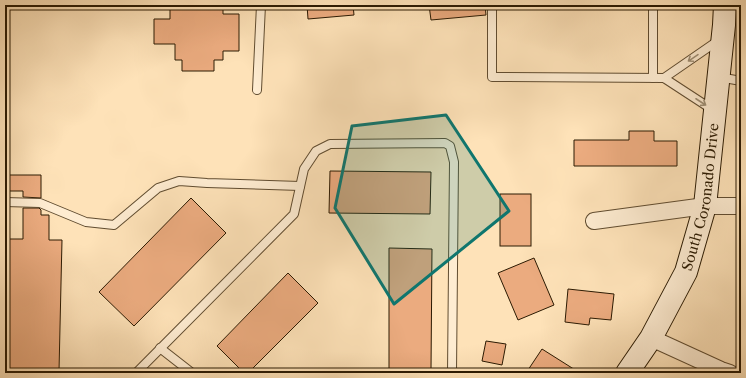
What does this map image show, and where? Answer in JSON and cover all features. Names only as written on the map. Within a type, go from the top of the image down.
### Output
[{"type":"street","name":"South Coronado Drive","points":[[627,373],[650,338],[686,272],[705,206],[723,38],[724,5]]},
{"type":"street","points":[[594,221],[705,206],[741,206]]},
{"type":"street","points":[[650,338],[730,373]]},
{"type":"lane","points":[[258,90],[261,5]]},
{"type":"lane","points":[[492,5],[492,77],[664,78],[715,112]]},
{"type":"lane","points":[[653,5],[653,78]]},
{"type":"lane","points":[[664,78],[723,38]]},
{"type":"lane","points":[[719,76],[741,81]]},
{"type":"lane","points":[[136,373],[294,214],[304,169],[316,150],[330,144],[445,143],[450,146],[454,162],[452,373]]},
{"type":"lane","points":[[5,202],[40,203],[86,222],[114,225],[158,188],[179,181],[300,186]]},
{"type":"lane","points":[[160,348],[192,373]]},
{"type":"highlighted area","points":[[446,115],[509,211],[394,304],[335,208],[352,126]]},
{"type":"building","points":[[170,5],[223,5],[223,14],[239,14],[239,51],[223,51],[223,60],[214,60],[214,71],[182,71],[182,60],[175,60],[175,44],[154,44],[154,19],[170,19]]},
{"type":"building","points":[[307,5],[353,5],[354,15],[308,19]]},
{"type":"building","points":[[429,5],[485,5],[486,15],[431,20]]},
{"type":"building","points":[[629,131],[654,131],[654,141],[677,141],[677,166],[574,166],[574,140],[629,140]]},
{"type":"building","points":[[330,171],[431,172],[430,214],[329,213]]},
{"type":"building","points":[[5,175],[41,175],[41,198],[23,197],[23,191],[5,191]]},
{"type":"building","points":[[500,194],[531,194],[531,246],[500,246]]},
{"type":"building","points":[[191,198],[226,233],[134,326],[99,292]]},
{"type":"building","points":[[23,208],[39,208],[41,210],[41,215],[49,215],[49,240],[62,240],[59,371],[5,370],[5,239],[23,239]]},
{"type":"building","points":[[389,248],[432,249],[431,370],[389,370]]},
{"type":"building","points":[[534,258],[554,305],[518,320],[498,273]]},
{"type":"building","points":[[288,273],[318,303],[248,373],[244,373],[217,346]]},
{"type":"building","points":[[568,289],[614,294],[611,320],[590,318],[589,325],[565,322]]},
{"type":"building","points":[[486,341],[506,344],[502,365],[482,361]]},
{"type":"building","points":[[542,349],[580,373],[526,373]]}]
